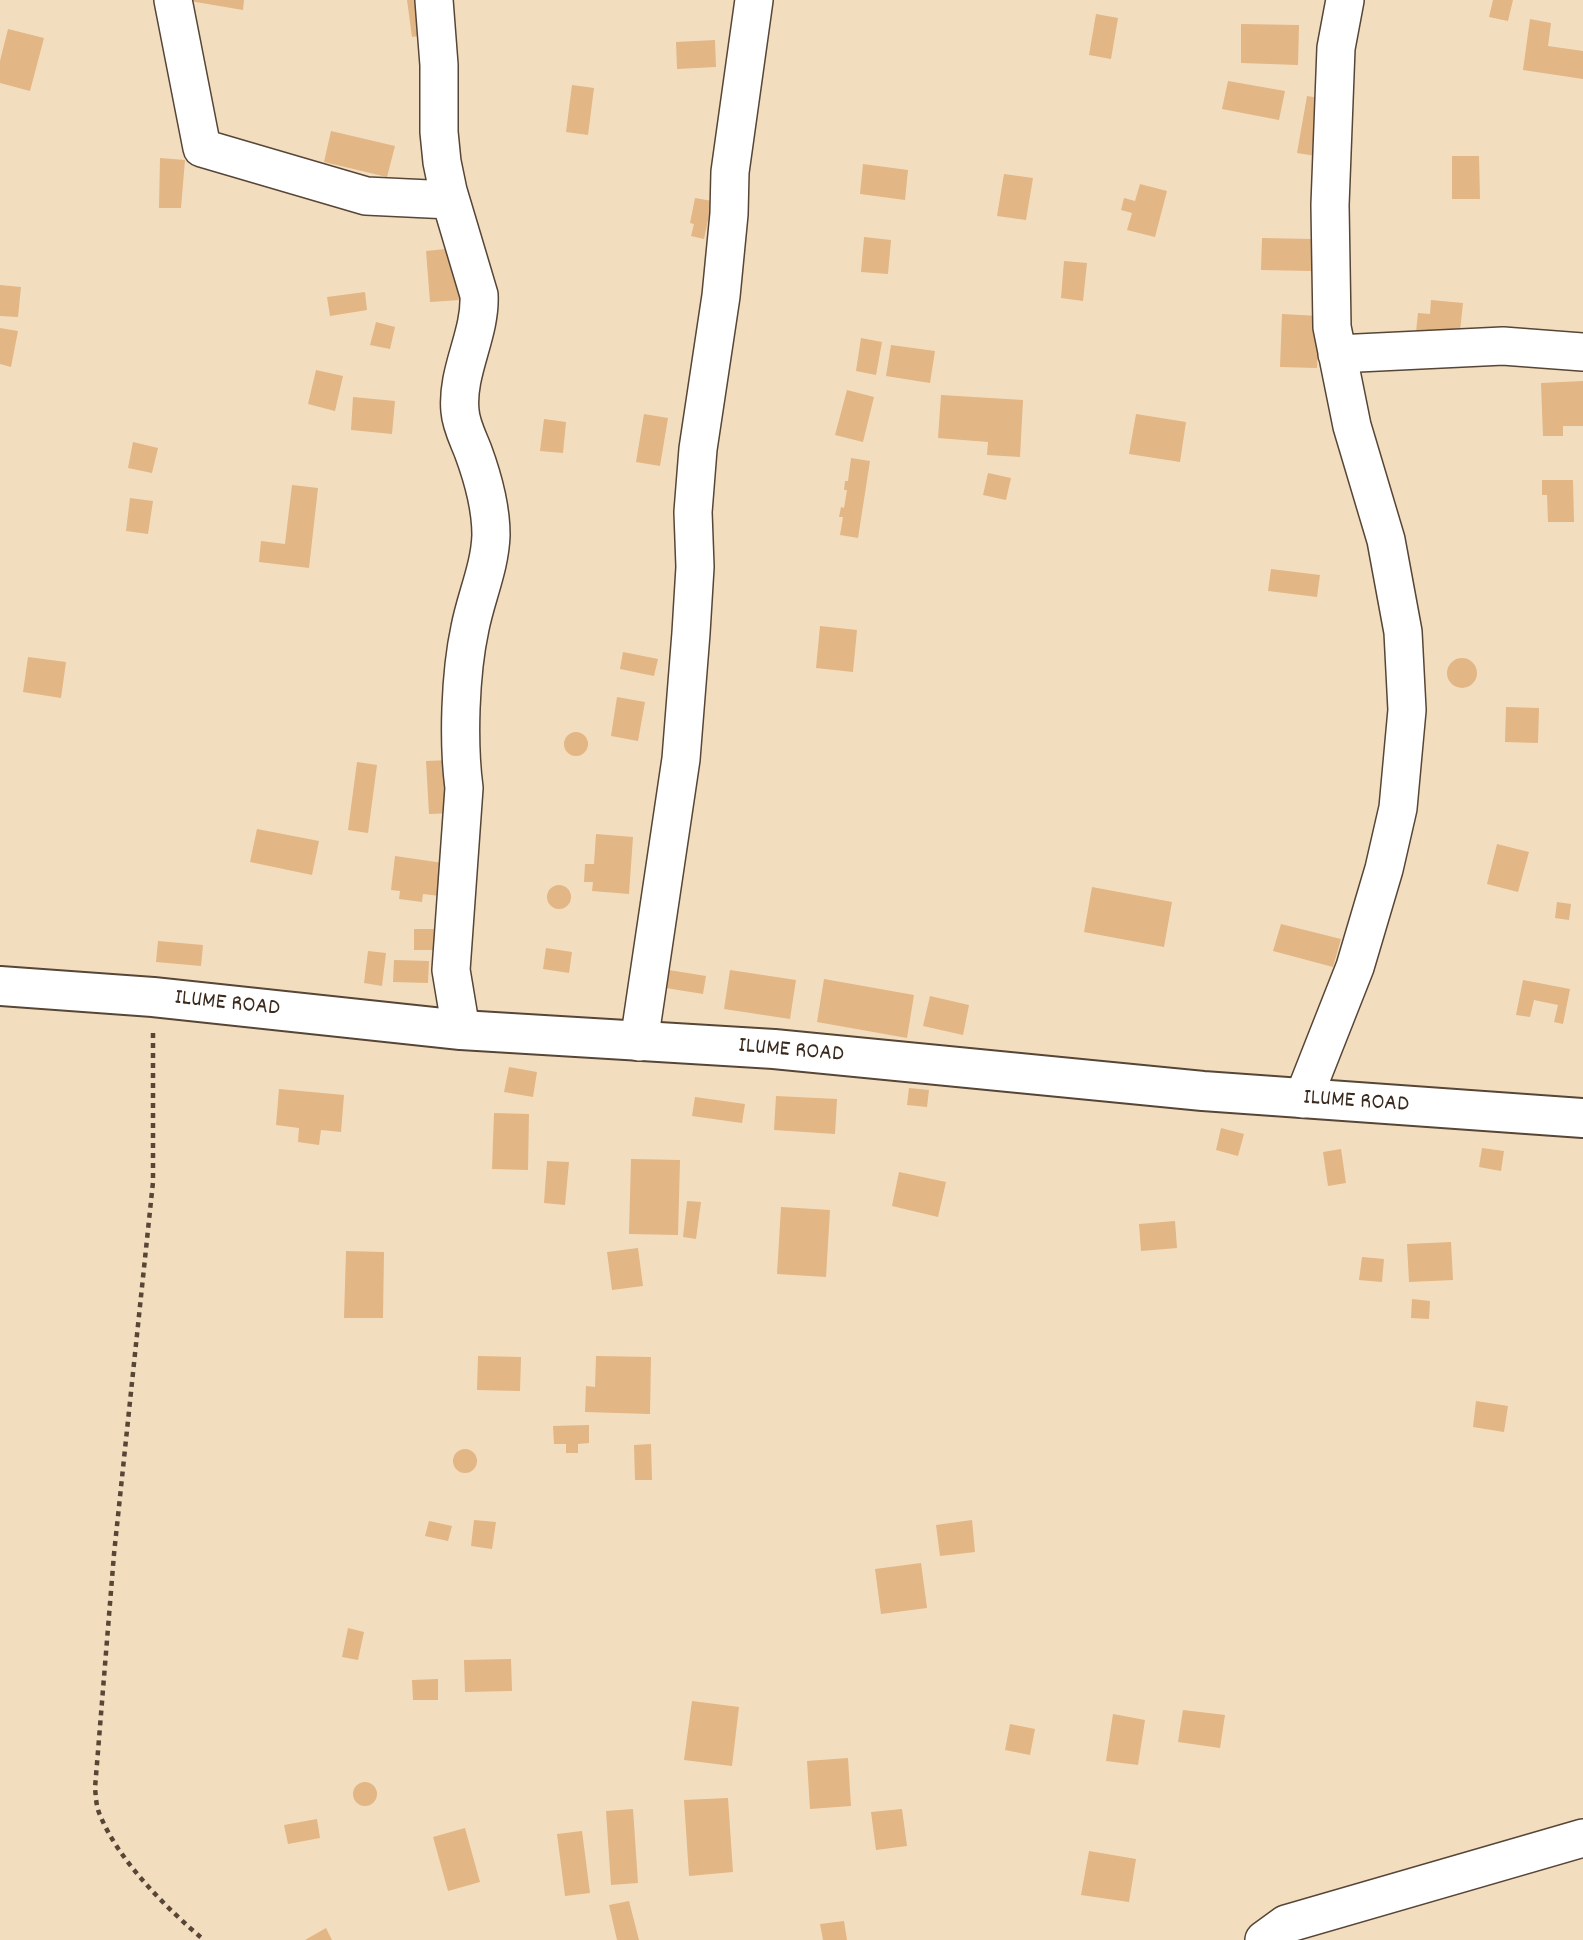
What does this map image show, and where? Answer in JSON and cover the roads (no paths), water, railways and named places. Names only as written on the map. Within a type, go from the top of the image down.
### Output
[{"type":"street","points":[[173,0],[202,148],[366,196],[450,200]]},
{"type":"street","points":[[434,0],[439,65],[439,132],[450,200],[479,295],[480,307],[459,410],[482,476],[491,534],[470,627],[463,684],[461,770],[464,788],[451,970],[461,1030]]},
{"type":"street","points":[[639,1042],[681,760],[695,567],[693,512],[698,449],[721,296],[730,172],[754,0]]},
{"type":"street","points":[[1303,1099],[1355,967],[1384,869],[1398,808],[1407,709],[1403,632],[1386,540],[1352,426],[1332,327],[1330,205],[1336,48],[1345,0]]},
{"type":"street","points":[[1337,354],[1503,346],[1583,352]]},
{"type":"street","name":"ILUME ROAD","points":[[0,986],[153,997],[461,1030],[774,1049],[1303,1099],[1583,1118]]},
{"type":"street","points":[[1264,1940],[1286,1924],[1583,1838]]}]
